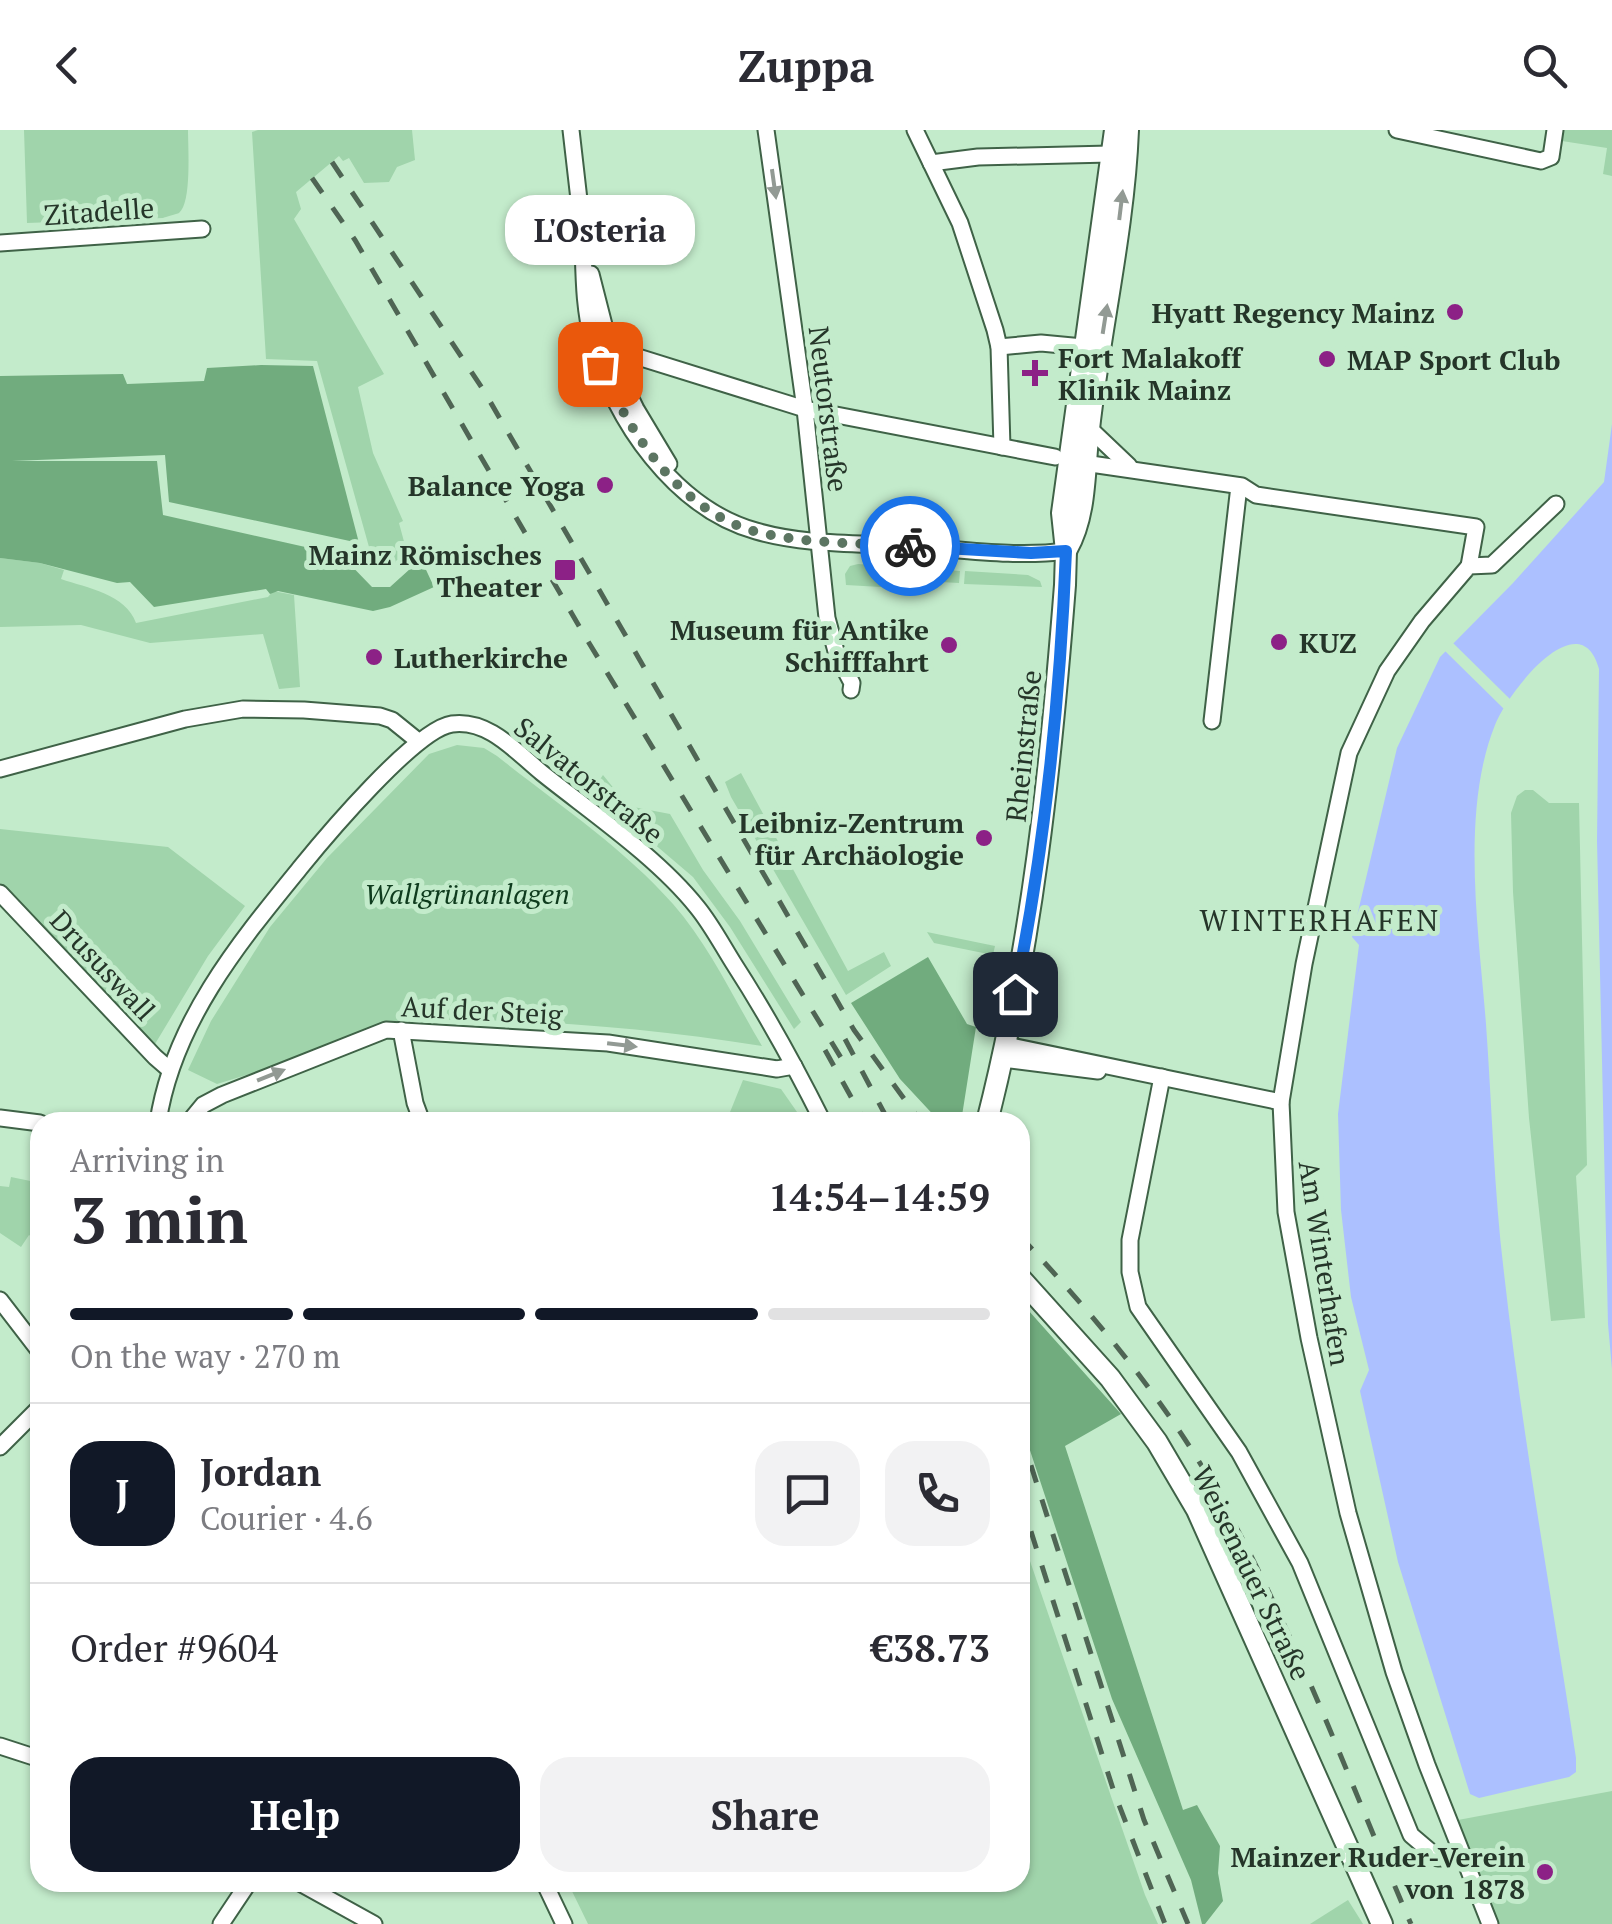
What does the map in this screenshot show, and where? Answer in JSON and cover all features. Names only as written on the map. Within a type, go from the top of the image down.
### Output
[{"type":"main road","name":"Rheinstraße","points":[[989,1112],[1004,1052],[1040,845],[1059,670],[1066,551],[1062,513],[1115,130]]},
{"type":"main road","name":"Rheinstraße","points":[[1069,460],[1089,428],[1121,208],[1128,130]]},
{"type":"main road","name":"Weisenauer Straße","points":[[1030,1289],[1110,1378],[1157,1442],[1196,1510],[1382,1924]]},
{"type":"street","points":[[571,130],[601,345],[680,485],[705,506],[744,527],[820,541],[1031,553],[1066,551]]},
{"type":"street","name":"Neutorstraße","points":[[766,130],[832,640],[852,682],[851,690]]},
{"type":"street","points":[[915,130],[960,224],[1000,347],[1002,447]]},
{"type":"street","points":[[1397,130],[1541,161],[1549,160],[1555,130]]},
{"type":"street","points":[[931,163],[978,157],[1110,154]]},
{"type":"street","name":"Zitadelle","points":[[0,243],[202,230]]},
{"type":"street","points":[[1000,347],[1041,343],[1083,347]]},
{"type":"street","points":[[601,345],[805,409],[1069,460],[1239,486],[1256,495],[1476,527],[1469,566],[1492,565],[1556,504]]},
{"type":"street","points":[[1089,428],[1122,463],[1142,472]]},
{"type":"street","points":[[1212,721],[1239,486]]},
{"type":"street","name":"Am Winterhafen","points":[[1469,566],[1386,671],[1349,753],[1304,964],[1280,1102],[1286,1212],[1348,1513],[1394,1672],[1490,1924]]},
{"type":"street","points":[[0,768],[185,719],[243,709],[380,716],[392,720],[418,741]]},
{"type":"street","name":"Salvatorstraße","points":[[160,1112],[170,1070],[194,1015],[245,936],[333,829],[418,741],[450,724],[466,723],[484,728],[641,854],[697,907],[756,999],[818,1112]]},
{"type":"street","name":"Drususwall","points":[[0,893],[170,1070]]},
{"type":"street","name":"Auf der Steig","points":[[197,1112],[222,1095],[386,1030],[608,1043],[776,1070],[794,1066]]},
{"type":"street","points":[[401,1030],[418,1112]]},
{"type":"street","points":[[1004,1052],[1143,1074],[1280,1102]]},
{"type":"street","points":[[1170,1079],[1130,1240],[1130,1272],[1138,1307],[1239,1452],[1300,1563],[1411,1836],[1438,1858],[1464,1857]]},
{"type":"street","points":[[0,1118],[30,1122]]},
{"type":"street","points":[[0,1300],[30,1339]]},
{"type":"street","points":[[0,1447],[30,1417]]},
{"type":"street","points":[[0,1746],[30,1755]]},
{"type":"street","points":[[221,1924],[242,1892]]},
{"type":"street","points":[[316,1892],[374,1924]]},
{"type":"street","points":[[549,1892],[564,1924]]},
{"type":"green space","points":[[24,130],[188,130],[183,207],[179,213],[163,218],[27,223]]},
{"type":"green space","points":[[412,130],[415,160],[397,167],[389,182],[364,183],[349,158],[343,161],[339,156],[296,192],[301,209],[294,219],[384,374],[358,387],[373,453],[403,521],[399,523],[406,549],[391,569],[369,547],[317,361],[266,359],[252,132]]},
{"type":"green space","points":[[1563,130],[1612,130],[1612,176],[1603,174],[1607,148],[1562,141]]},
{"type":"green space","points":[[313,366],[359,543],[169,502],[165,455],[12,461],[157,461],[163,515],[341,555],[372,587],[390,587],[421,559],[434,587],[373,611],[278,591],[270,594],[266,589],[154,607],[130,582],[117,583],[40,563],[0,558],[0,376],[123,374],[127,384],[204,381],[207,368]]},
{"type":"green space","points":[[0,558],[64,570],[61,579],[115,599],[136,623],[268,597],[273,591],[294,595],[300,687],[279,689],[263,634],[150,643],[81,625],[0,627]]},
{"type":"green space","points":[[850,566],[960,571],[959,583],[882,579],[881,587],[846,585],[845,574]]},
{"type":"green space","points":[[965,571],[1028,575],[1040,581],[1042,587],[964,584]]},
{"type":"green space","name":"Wallgrünanlagen","points":[[457,745],[484,748],[497,756],[654,883],[698,937],[762,1046],[585,1025],[407,1020],[407,1025],[217,1084],[188,1070],[211,1021],[270,927],[327,858],[429,754]]},
{"type":"green space","points":[[741,773],[848,971],[884,952],[891,966],[846,995],[731,797],[725,782]]},
{"type":"green space","points":[[603,775],[628,806],[670,814],[801,1022],[794,1029],[730,927],[693,877],[592,791]]},
{"type":"green space","points":[[1533,790],[1549,803],[1579,803],[1587,1165],[1576,1176],[1585,1318],[1551,1321],[1529,1118],[1513,892],[1511,813],[1517,796]]},
{"type":"green space","points":[[0,829],[168,847],[245,906],[208,956],[155,1044],[0,883]]},
{"type":"green space","points":[[927,932],[995,946],[993,955],[934,943]]},
{"type":"green space","points":[[928,957],[967,1024],[976,1027],[963,1112],[931,1112],[900,1079],[851,1003]]},
{"type":"green space","points":[[743,1080],[781,1089],[797,1112],[730,1112]]},
{"type":"green space","points":[[11,1177],[30,1181],[30,1236],[21,1247],[0,1233],[0,1186],[9,1187]]},
{"type":"green space","points":[[1030,1312],[1121,1414],[1065,1446],[1183,1810],[1197,1805],[1220,1846],[1218,1873],[1223,1901],[1205,1924],[1191,1880],[1112,1699],[1030,1450]]},
{"type":"green space","points":[[1030,1561],[1158,1924],[588,1924],[572,1892],[1030,1892]]},
{"type":"green space","name":"Mainzer Ruder-Verein von 1878","points":[[1612,1791],[1612,1924],[1498,1924],[1458,1820]]},
{"type":"green space","points":[[1348,1900],[1363,1924],[1310,1924]]},
{"type":"water","points":[[1612,424],[1612,1369],[1597,841],[1599,669],[1590,650],[1576,644],[1561,648],[1544,659],[1514,693],[1495,725],[1478,796],[1477,912],[1501,1242],[1519,1394],[1576,1758],[1576,1772],[1569,1777],[1479,1798],[1470,1794],[1398,1562],[1360,1391],[1369,1370],[1351,1297],[1341,1210],[1338,1114],[1359,945],[1352,937],[1397,748],[1440,657],[1604,482]]},
{"type":"pier","points":[[1452,642],[1513,702],[1505,710],[1444,650]]},
{"type":"railway","points":[[332,162],[484,391],[854,1030],[914,1112]]},
{"type":"railway","points":[[312,178],[355,240],[586,638],[843,1061]]},
{"type":"railway","points":[[845,1039],[884,1112]]},
{"type":"railway","points":[[825,1050],[859,1112]]},
{"type":"railway","points":[[1030,1247],[1118,1348],[1162,1406],[1234,1522],[1289,1635],[1411,1924]]},
{"type":"railway","points":[[1030,1462],[1144,1820],[1188,1924]]},
{"type":"railway","points":[[1030,1528],[1114,1792],[1165,1924]]},
{"type":"way so far","points":[[600,364],[618,404],[649,453],[680,485],[719,515],[759,532],[794,538],[910,546]]},
{"type":"place","name":"Hyatt Regency Mainz","points":[[1455,312]]},
{"type":"place","name":"MAP Sport Club","points":[[1327,359]]},
{"type":"place","name":"L'Osteria","points":[[600,364]]},
{"type":"place","name":"Fort Malakoff Klinik Mainz","points":[[1035,373]]},
{"type":"place","name":"Balance Yoga","points":[[605,485]]},
{"type":"place","name":"Mainz Römisches Theater","points":[[565,570]]},
{"type":"place","name":"KUZ","points":[[1279,642]]},
{"type":"place","name":"Museum für Antike Schifffahrt","points":[[949,645]]},
{"type":"place","name":"Lutherkirche","points":[[374,657]]},
{"type":"place","name":"Leibniz-Zentrum für Archäologie","points":[[984,838]]},
{"type":"place","name":"Mainzer Ruder-Verein von 1878","points":[[1545,1872]]},
{"type":"district","name":"WINTERHAFEN","points":[[1320,920]]},
{"type":"route","points":[[910,546],[1049,554],[1066,551],[1047,789],[1032,906],[1015,994]]}]
